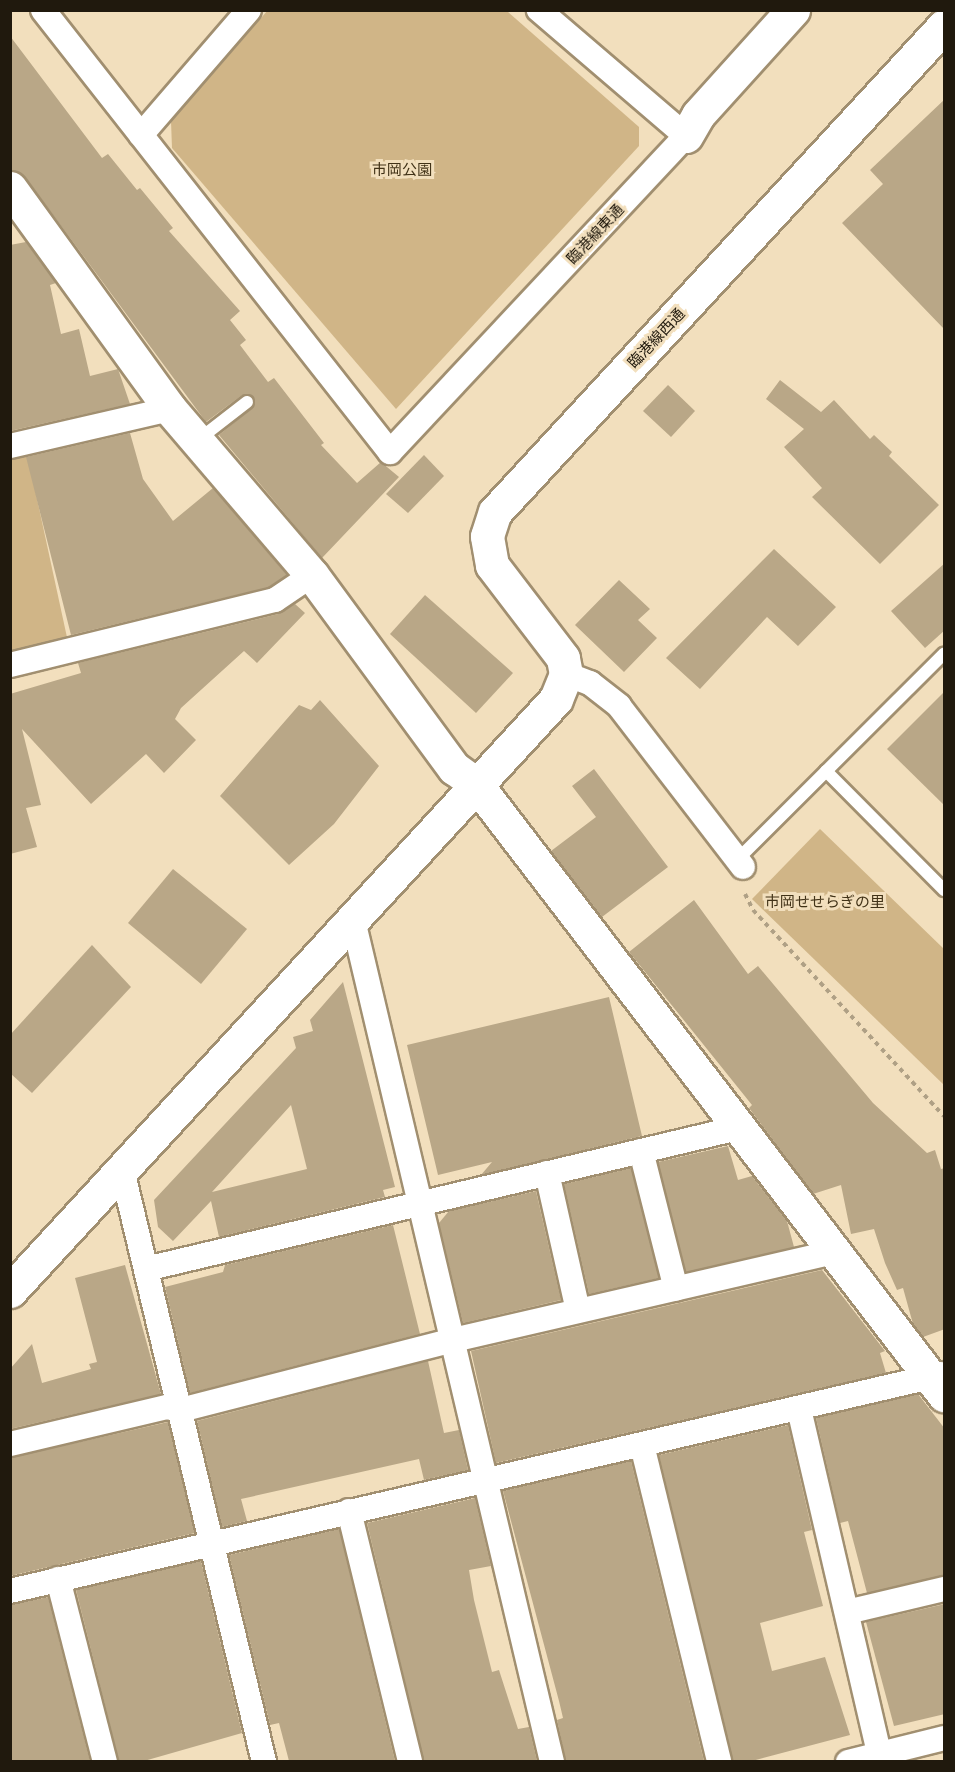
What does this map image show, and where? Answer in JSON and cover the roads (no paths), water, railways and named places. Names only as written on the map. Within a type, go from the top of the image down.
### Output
[{"type":"street","points":[[43,10],[141,135],[249,10]]},
{"type":"street","points":[[539,10],[686,136]]},
{"type":"street","name":"臨港線東通","points":[[141,135],[390,452],[686,136],[698,115],[794,10]]},
{"type":"street","name":"臨港線西通","points":[[566,674],[554,645],[492,566],[487,536],[495,512],[945,26]]},
{"type":"street","points":[[10,188],[21,216],[170,409],[312,574],[454,768],[476,784],[738,1128],[940,1382],[642,1445],[214,1542],[10,1591]]},
{"type":"street","points":[[10,446],[170,409]]},
{"type":"street","points":[[10,664],[275,600],[312,574]]},
{"type":"street","points":[[10,1292],[556,699],[566,674],[590,683],[619,706],[741,863]]},
{"type":"street","points":[[352,920],[552,1761]]},
{"type":"street","points":[[146,1269],[418,1202],[738,1128]]},
{"type":"street","points":[[641,1151],[676,1289]]},
{"type":"street","points":[[122,1170],[214,1542],[264,1761]]},
{"type":"street","points":[[546,1173],[578,1311]]},
{"type":"street","points":[[10,1444],[167,1407],[181,1410],[453,1340],[835,1252]]},
{"type":"street","points":[[799,1410],[880,1758]]},
{"type":"street","points":[[642,1445],[719,1761]]},
{"type":"street","points":[[349,1511],[410,1761]]},
{"type":"street","points":[[58,1579],[105,1761]]},
{"type":"street","points":[[847,1612],[945,1589]]},
{"type":"street","points":[[848,1761],[880,1758],[945,1738]]},
{"type":"lane","points":[[197,441],[247,402]]},
{"type":"lane","points":[[741,863],[826,771],[945,654]]},
{"type":"lane","points":[[826,771],[945,890]]},
{"type":"park label","name":"市岡公園","points":[[402,170]]},
{"type":"park label","name":"市岡せせらぎの里","points":[[825,902]]}]
